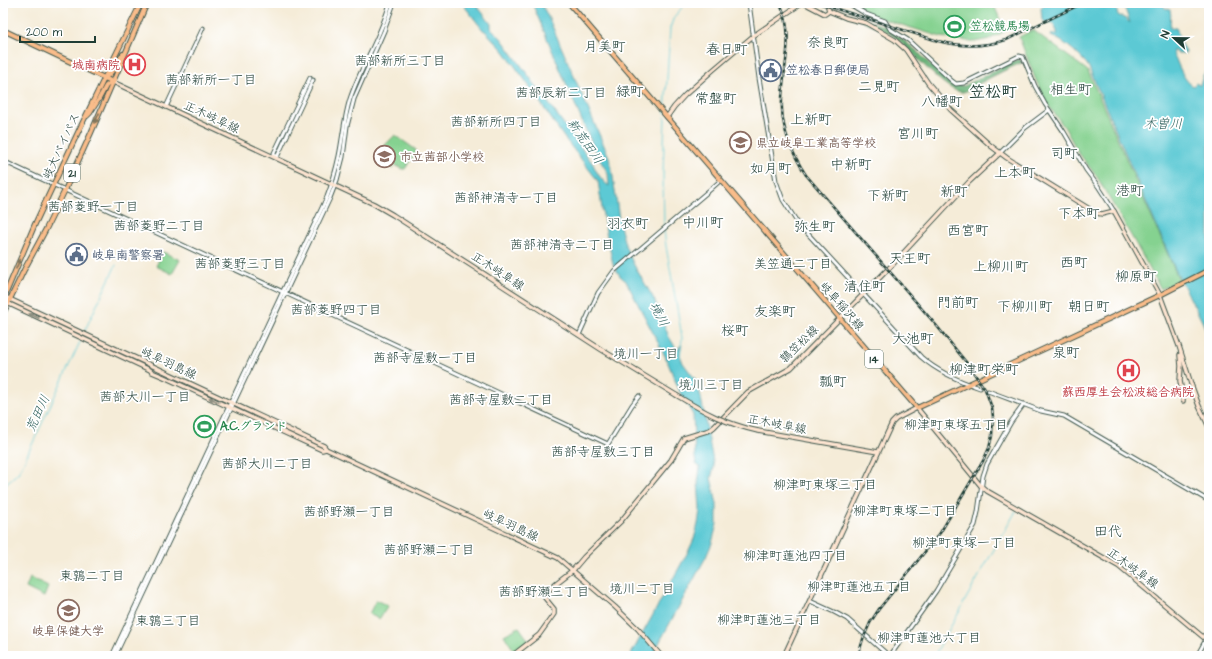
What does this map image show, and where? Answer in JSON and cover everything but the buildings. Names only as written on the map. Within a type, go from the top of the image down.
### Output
[{"type":"main road","name":"岐大バイパス","points":[[3,298],[35,224],[141,3]]},
{"type":"main road","name":"岐大バイパス","points":[[3,314],[65,190],[147,3]]},
{"type":"main road","name":"岐阜稲沢線","points":[[569,3],[916,408]]},
{"type":"main road","points":[[666,116],[685,95],[753,36],[800,3]]},
{"type":"main road","points":[[804,3],[817,8],[825,14],[829,11]]},
{"type":"main road","points":[[827,3],[829,11],[834,14],[866,23],[895,40],[906,50],[928,83],[951,110],[1000,153],[1096,213],[1102,214],[1114,211],[1160,295],[1194,391],[1209,427]]},
{"type":"main road","points":[[3,30],[113,82]]},
{"type":"main road","name":"21","points":[[104,78],[110,74],[120,58],[126,52]]},
{"type":"main road","name":"21","points":[[85,118],[90,113],[106,86],[113,82]]},
{"type":"main road","name":"正木岐阜線","points":[[113,82],[275,157],[393,215],[632,369],[698,409],[720,420],[742,428],[878,452]]},
{"type":"main road","name":"鶉笠松線","points":[[512,656],[542,632],[554,614],[555,611],[545,598],[545,594],[573,570],[584,557],[621,521],[671,460],[684,438],[714,427],[752,389],[791,368],[894,263],[969,182],[1000,153]]},
{"type":"main road","points":[[784,656],[878,452],[892,423],[896,419],[968,383],[1160,295],[1209,270]]},
{"type":"main road","name":"岐阜羽島線","points":[[3,298],[162,377],[322,450],[326,449]]},
{"type":"main road","name":"岐阜羽島線","points":[[9,301],[233,403],[324,446],[326,449],[562,561],[638,629],[661,656]]},
{"type":"main road","points":[[1179,346],[1181,366],[1180,382],[1184,398],[1183,401]]},
{"type":"main road","name":"正木岐阜線","points":[[916,408],[981,486],[994,496],[1118,566],[1208,641]]},
{"type":"street","points":[[333,185],[344,124],[351,97],[356,82],[385,20],[390,3]]},
{"type":"street","points":[[112,656],[233,403],[333,185],[343,157],[349,114],[359,84],[384,31],[394,3]]},
{"type":"street","points":[[749,3],[774,170],[781,195],[789,210],[797,222],[927,362],[946,374],[980,388]]},
{"type":"street","points":[[848,3],[866,14],[885,21],[890,29],[908,40],[956,84],[967,82],[1019,56],[1023,57],[1035,86],[1049,110],[1114,211]]},
{"type":"street","points":[[166,107],[204,28]]},
{"type":"street","points":[[275,157],[274,154],[311,79]]},
{"type":"street","points":[[1000,153],[1025,128],[1049,110]]},
{"type":"street","points":[[3,161],[608,444],[632,405],[640,396]]},
{"type":"street","points":[[579,335],[598,293],[614,271],[720,180]]},
{"type":"street","points":[[988,391],[1041,411],[1064,416],[1209,501]]},
{"type":"street","points":[[810,601],[847,619],[890,656],[936,591],[975,525],[981,486],[989,459],[1011,422],[1024,404]]},
{"type":"street","points":[[115,656],[230,408]]},
{"type":"street","points":[[1197,656],[1208,641],[1209,634]]},
{"type":"green space","name":"笠松競馬場","points":[[852,3],[993,3],[1005,31],[990,39],[974,42],[941,37],[873,16]]},
{"type":"green space","points":[[851,17],[861,18],[887,27],[889,31],[897,35],[917,51],[948,82],[954,85],[964,86],[1018,59],[1023,62],[968,90],[963,92],[956,91],[939,79],[892,35],[875,26]]},
{"type":"green space","points":[[1033,30],[1088,71],[1179,280],[1161,289],[1097,177],[1078,152],[1065,128],[1046,102],[1019,37]]},
{"type":"green space","points":[[395,135],[416,150],[405,169],[395,165],[392,169],[376,154]]},
{"type":"green space","points":[[163,252],[180,260],[172,274],[156,266]]},
{"type":"green space","name":"岐阜保健大学","points":[[30,578],[48,587],[44,597],[26,588]]},
{"type":"green space","points":[[376,600],[388,606],[379,619],[369,614]]},
{"type":"green space","points":[[519,627],[529,641],[515,652],[504,635]]},
{"type":"water","points":[[464,3],[475,3],[491,24],[491,28],[501,38],[593,164],[604,182],[609,186],[608,173],[598,157],[532,3],[541,3],[609,157],[620,226],[626,248],[654,299],[669,337],[677,350],[682,345],[680,355],[683,363],[695,379],[699,389],[714,467],[711,478],[717,504],[717,524],[712,543],[706,557],[652,656],[630,656],[689,550],[698,524],[700,509],[698,483],[700,467],[696,464],[695,457],[693,415],[680,392],[665,356],[626,281],[620,276],[613,264],[604,222],[598,181],[563,136],[503,50],[483,30],[465,7]]},
{"type":"water","name":"木曽川","points":[[1042,3],[1112,3],[1116,8],[1118,15],[1130,23],[1123,3],[1161,3],[1165,8],[1170,10],[1171,28],[1176,28],[1180,42],[1186,52],[1178,53],[1173,50],[1185,79],[1193,86],[1196,83],[1200,85],[1205,72],[1209,73],[1209,342],[1203,323],[1175,269],[1089,67],[1069,47],[1051,36],[1052,34],[1057,35],[1057,31],[1053,24],[1042,20],[1041,8],[1044,6]]},
{"type":"waterway","points":[[665,113],[670,28],[674,17],[686,3]]},
{"type":"waterway","points":[[664,227],[663,173],[665,117]]},
{"type":"waterway","name":"境川","points":[[664,230],[682,338],[680,358]]},
{"type":"waterway","name":"荒田川","points":[[85,330],[116,265]]},
{"type":"waterway","name":"荒田川","points":[[3,486],[18,473],[22,466],[80,342]]},
{"type":"waterway","points":[[963,604],[1016,511]]},
{"type":"waterway","points":[[934,656],[962,607]]},
{"type":"tunnel","points":[[980,388],[988,391]]},
{"type":"railway","points":[[780,3],[785,16],[788,43],[783,82],[782,109],[784,127],[797,160],[806,175],[936,325],[966,362],[985,389],[992,408],[992,436],[989,448],[983,461],[940,533],[879,609],[870,623],[858,656]]},
{"type":"railway","points":[[818,3],[938,41],[972,45],[989,44],[1006,40],[1083,3]]},
{"type":"place","name":"笠松競馬場","points":[[954,26]]},
{"type":"place","name":"城南病院","points":[[135,65]]},
{"type":"place","name":"笠松春日郵便局","points":[[770,70]]},
{"type":"place","name":"県立岐阜工業高等学校","points":[[741,143]]},
{"type":"place","name":"市立茜部小学校","points":[[385,157]]},
{"type":"place","name":"岐阜南警察署","points":[[77,255]]},
{"type":"place","name":"蘇西厚生会松波総合病院","points":[[1128,371]]},
{"type":"place","name":"A.C.グランド","points":[[204,426]]},
{"type":"place","name":"岐阜保健大学","points":[[68,610]]},
{"type":"district","name":"奈良町","points":[[828,42]]},
{"type":"district","name":"月美町","points":[[605,46]]},
{"type":"district","name":"春日町","points":[[727,49]]},
{"type":"district","name":"茜部新所三丁目","points":[[400,60]]},
{"type":"district","name":"茜部新所一丁目","points":[[211,79]]},
{"type":"district","name":"二見町","points":[[879,86]]},
{"type":"district","name":"相生町","points":[[1071,89]]},
{"type":"district","name":"緑町","points":[[630,91]]},
{"type":"district","name":"笠松町","points":[[993,91]]},
{"type":"district","name":"茜部辰新二丁目","points":[[561,92]]},
{"type":"district","name":"常盤町","points":[[716,98]]},
{"type":"district","name":"八幡町","points":[[942,101]]},
{"type":"district","name":"上新町","points":[[811,119]]},
{"type":"district","name":"茜部新所四丁目","points":[[496,121]]},
{"type":"district","name":"宮川町","points":[[918,133]]},
{"type":"district","name":"司町","points":[[1064,153]]},
{"type":"district","name":"中新町","points":[[851,164]]},
{"type":"district","name":"如月町","points":[[771,168]]},
{"type":"district","name":"上本町","points":[[1015,172]]},
{"type":"district","name":"港町","points":[[1130,190]]},
{"type":"district","name":"新町","points":[[954,191]]},
{"type":"district","name":"下新町","points":[[888,195]]},
{"type":"district","name":"茜部神清寺一丁目","points":[[506,197]]},
{"type":"district","name":"茜部菱野一丁目","points":[[93,206]]},
{"type":"district","name":"下本町","points":[[1079,213]]},
{"type":"district","name":"中川町","points":[[703,222]]},
{"type":"district","name":"羽衣町","points":[[628,223]]},
{"type":"district","name":"茜部菱野二丁目","points":[[159,225]]},
{"type":"district","name":"弥生町","points":[[815,226]]},
{"type":"district","name":"西宮町","points":[[968,230]]},
{"type":"district","name":"茜部神清寺二丁目","points":[[562,244]]},
{"type":"district","name":"天王町","points":[[910,258]]},
{"type":"district","name":"西町","points":[[1074,262]]},
{"type":"district","name":"茜部菱野三丁目","points":[[240,263]]},
{"type":"district","name":"美笠通二丁目","points":[[793,263]]},
{"type":"district","name":"上柳川町","points":[[1001,266]]},
{"type":"district","name":"柳原町","points":[[1136,276]]},
{"type":"district","name":"清住町","points":[[865,286]]},
{"type":"district","name":"門前町","points":[[958,302]]},
{"type":"district","name":"下柳川町","points":[[1025,306]]},
{"type":"district","name":"朝日町","points":[[1089,306]]},
{"type":"district","name":"茜部菱野四丁目","points":[[336,309]]},
{"type":"district","name":"友楽町","points":[[775,311]]},
{"type":"district","name":"桜町","points":[[735,330]]},
{"type":"district","name":"大池町","points":[[913,338]]},
{"type":"district","name":"泉町","points":[[1066,352]]},
{"type":"district","name":"境川一丁目","points":[[646,353]]},
{"type":"district","name":"茜部寺屋敷一丁目","points":[[425,357]]},
{"type":"district","name":"柳津町栄町","points":[[984,369]]},
{"type":"district","name":"瓢町","points":[[833,381]]},
{"type":"district","name":"境川三丁目","points":[[711,384]]},
{"type":"district","name":"茜部大川一丁目","points":[[145,396]]},
{"type":"district","name":"茜部寺屋敷二丁目","points":[[501,399]]},
{"type":"district","name":"柳津町東塚五丁目","points":[[956,424]]},
{"type":"district","name":"茜部寺屋敷三丁目","points":[[603,451]]},
{"type":"district","name":"茜部大川二丁目","points":[[267,463]]},
{"type":"district","name":"柳津町東塚三丁目","points":[[825,484]]},
{"type":"district","name":"柳津町東塚二丁目","points":[[905,510]]},
{"type":"district","name":"茜部野瀬一丁目","points":[[349,511]]},
{"type":"district","name":"田代","points":[[1108,531]]},
{"type":"district","name":"柳津町東塚一丁目","points":[[964,542]]},
{"type":"district","name":"茜部野瀬二丁目","points":[[429,549]]},
{"type":"district","name":"柳津町蓮池四丁目","points":[[795,555]]},
{"type":"district","name":"東鶉二丁目","points":[[92,575]]},
{"type":"district","name":"柳津町蓮池五丁目","points":[[859,586]]},
{"type":"district","name":"境川二丁目","points":[[642,588]]},
{"type":"district","name":"茜部野瀬三丁目","points":[[544,591]]},
{"type":"district","name":"柳津町蓮池三丁目","points":[[769,619]]},
{"type":"district","name":"東鶉三丁目","points":[[168,620]]},
{"type":"district","name":"柳津町蓮池六丁目","points":[[929,637]]},
{"type":"water label","name":"新荒田川","points":[[586,141]]}]
